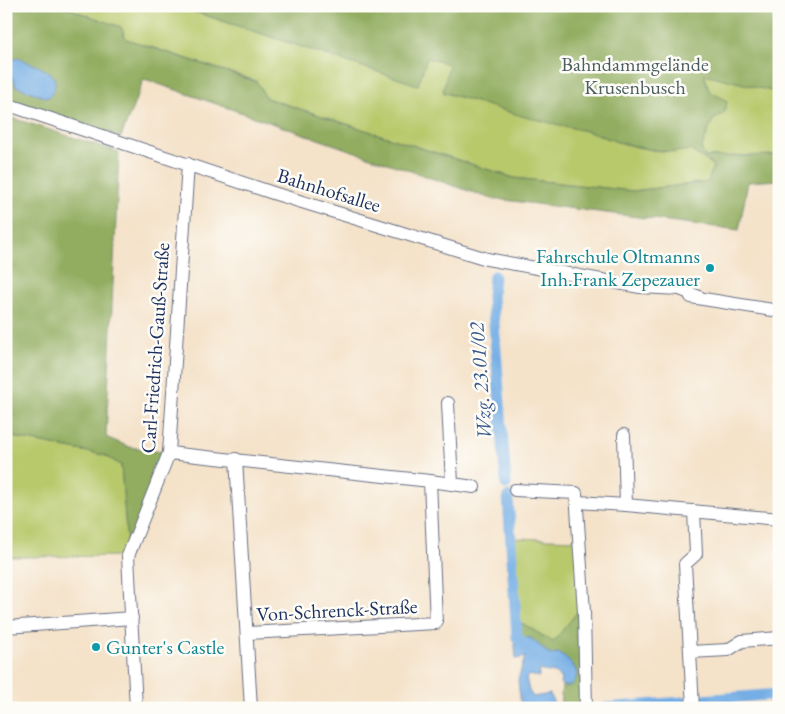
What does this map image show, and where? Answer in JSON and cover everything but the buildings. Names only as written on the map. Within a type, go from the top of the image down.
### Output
[{"type":"street","name":"Bahnhofsallee","points":[[6,104],[273,193],[487,259],[648,288],[680,289],[699,297],[779,312]]},
{"type":"street","name":"Carl-Friedrich-Gauß-Straße","points":[[136,708],[128,556],[170,453],[188,164]]},
{"type":"street","points":[[448,403],[452,484]]},
{"type":"street","points":[[624,435],[626,504]]},
{"type":"street","points":[[170,453],[474,487]]},
{"type":"street","name":"Von-Schrenck-Straße","points":[[236,459],[251,708]]},
{"type":"street","name":"Von-Schrenck-Straße","points":[[247,633],[436,624],[430,481]]},
{"type":"street","points":[[514,490],[576,493],[584,612],[586,708]]},
{"type":"street","points":[[577,502],[626,504],[779,519]]},
{"type":"street","points":[[693,708],[685,564],[696,554],[694,511]]},
{"type":"street","points":[[6,627],[132,618]]},
{"type":"street","points":[[690,652],[728,650],[742,641],[779,638]]},
{"type":"green space","name":"Bahndammgelände Krusenbusch","points":[[6,6],[61,6],[121,27],[126,39],[257,82],[266,98],[514,178],[633,191],[708,182],[713,165],[690,150],[675,152],[653,150],[617,142],[594,133],[525,117],[443,92],[449,64],[427,58],[418,85],[177,6],[779,6],[779,93],[704,74],[709,91],[727,101],[725,112],[712,121],[701,149],[705,157],[779,155],[779,180],[748,182],[739,230],[489,198],[144,79],[121,137],[6,98]]},
{"type":"green space","points":[[61,6],[177,6],[418,85],[426,57],[450,64],[444,93],[594,133],[641,148],[665,151],[690,150],[713,165],[709,182],[633,191],[514,178],[266,98],[256,81],[126,39],[121,27]]},
{"type":"green space","points":[[704,73],[779,93],[779,155],[705,157],[701,149],[712,121],[725,112],[709,91]]},
{"type":"green space","points":[[6,116],[119,152],[106,437],[129,447],[169,453],[128,556],[121,465],[104,455],[12,437],[11,391],[6,388]]},
{"type":"green space","points":[[6,388],[11,391],[12,437],[104,455],[121,465],[128,556],[6,557]]},
{"type":"green space","points":[[513,538],[579,540],[579,610],[553,642],[515,619]]},
{"type":"green space","points":[[579,610],[582,708],[560,708],[562,685],[576,669],[558,653],[550,655],[531,638],[526,638],[514,632],[515,619],[553,642]]},
{"type":"water","points":[[18,58],[41,68],[52,76],[55,82],[54,89],[49,97],[44,97],[16,86],[6,69],[6,62]]},
{"type":"water","points":[[514,632],[526,638],[531,638],[550,655],[558,653],[573,665],[577,673],[573,683],[568,686],[563,686],[560,683],[559,677],[552,672],[539,670],[539,677],[529,675],[526,678],[529,691],[533,697],[550,694],[554,704],[551,708],[538,708],[531,703],[527,708],[521,707],[518,680],[525,657],[516,659]]},
{"type":"waterway","name":"Wzg. 23.01/02","points":[[494,276],[492,297],[506,484]]},
{"type":"waterway","name":"Wzg. 23.01/02","points":[[508,497],[517,638],[524,643]]},
{"type":"waterway","points":[[702,700],[779,694]]},
{"type":"waterway","points":[[606,708],[683,702]]},
{"type":"place","name":"Fahrschule Oltmanns Inh.Frank Zepezauer","points":[[710,268]]},
{"type":"place","name":"Gunter's Castle","points":[[96,647]]}]
